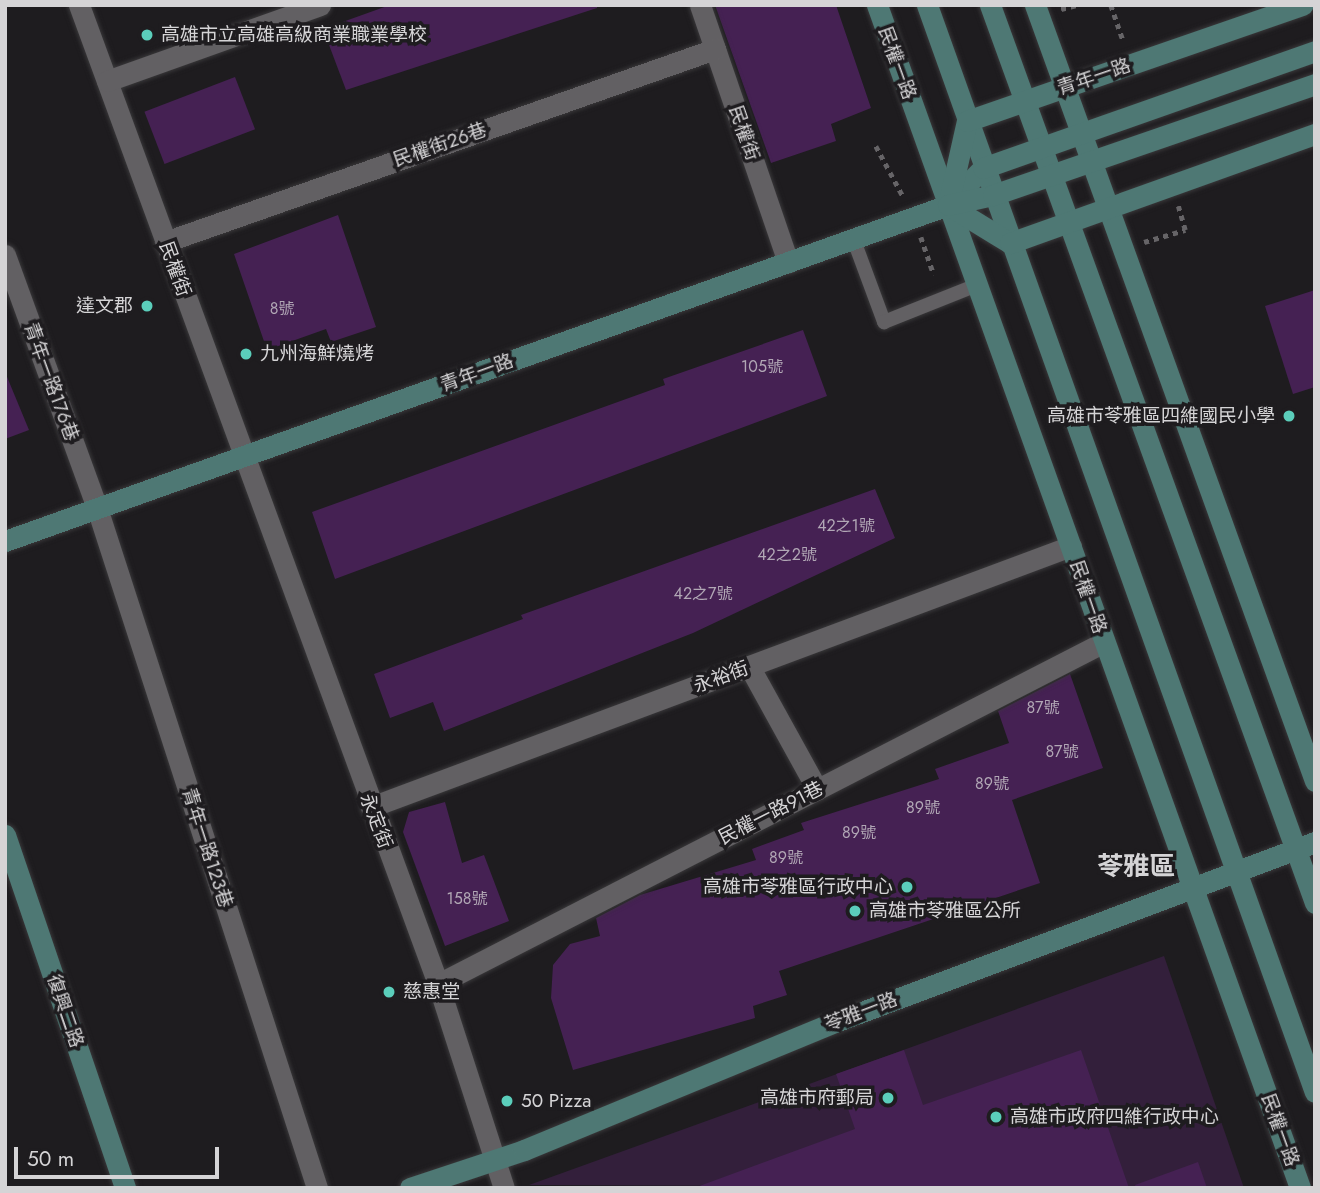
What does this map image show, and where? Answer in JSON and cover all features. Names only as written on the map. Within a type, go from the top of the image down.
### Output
[{"type":"street","name":"民權街","points":[[79,5],[244,456]]},
{"type":"street","points":[[107,81],[320,5]]},
{"type":"street","name":"民權街","points":[[700,5],[788,262]]},
{"type":"street","name":"民權一路","points":[[877,5],[1300,1188]]},
{"type":"street","points":[[927,5],[1233,871],[1315,1092]]},
{"type":"street","points":[[990,5],[1068,222],[1306,846],[1315,903]]},
{"type":"street","points":[[1035,5],[1315,781]]},
{"type":"street","name":"青年一路","points":[[967,121],[1302,5]]},
{"type":"street","name":"民權街26巷","points":[[165,242],[715,49]]},
{"type":"street","name":"青年一路","points":[[948,205],[983,168],[1315,51]]},
{"type":"street","name":"青年一路","points":[[5,541],[948,205],[993,195],[1315,84]]},
{"type":"street","points":[[967,121],[948,205],[1010,243]]},
{"type":"street","points":[[1010,243],[1315,134]]},
{"type":"street","name":"青年一路176巷","points":[[5,255],[97,508]]},
{"type":"street","name":"永定街","points":[[244,456],[370,807],[438,984],[503,1188]]},
{"type":"street","name":"青年一路123巷","points":[[97,508],[317,1188]]},
{"type":"street","name":"永裕街","points":[[370,807],[1070,546]]},
{"type":"street","name":"民權一路91巷","points":[[438,984],[1104,642]]},
{"type":"street","points":[[749,666],[817,789]]},
{"type":"street","name":"復興二路","points":[[5,835],[125,1188]]},
{"type":"street","name":"苓雅一路","points":[[410,1188],[495,1160],[1192,886],[1306,846]]},
{"type":"lane","points":[[853,239],[884,322],[977,285]]},
{"type":"shaded area","points":[[1164,956],[1244,1188],[529,1185]]},
{"type":"building","points":[[390,5],[597,5],[597,8],[346,90],[323,29]]},
{"type":"building","points":[[715,5],[836,5],[871,108],[831,124],[836,141],[771,163]]},
{"type":"building","points":[[235,77],[255,129],[165,164],[144,112]]},
{"type":"building","points":[[338,215],[376,327],[331,342],[326,329],[267,350],[234,254]]},
{"type":"building","points":[[1315,290],[1315,387],[1293,394],[1265,306]]},
{"type":"building","points":[[803,330],[827,396],[335,579],[312,512],[665,385],[663,379]]},
{"type":"building","points":[[5,372],[29,430],[5,439]]},
{"type":"building","points":[[875,489],[895,538],[693,633],[444,731],[433,702],[390,718],[374,674],[523,619],[521,615]]},
{"type":"building","points":[[1070,674],[1103,768],[1012,800],[1040,883],[779,971],[787,995],[753,1006],[755,1018],[573,1070],[551,998],[553,965],[570,944],[600,936],[596,918],[640,895],[756,860],[752,849],[804,830],[801,823],[939,779],[935,769],[1009,743],[998,711]]},
{"type":"building","points":[[445,802],[462,863],[484,855],[509,921],[445,946],[403,832],[409,812]]},
{"type":"building","name":"高雄市政府四維行政中心","points":[[904,1050],[923,1105],[1081,1050],[1129,1188],[694,1188],[855,1129],[836,1074]]},
{"type":"building","points":[[1198,1162],[1207,1188],[1136,1188],[1135,1185]]},
{"type":"place","name":"高雄市立高雄高級商業職業學校","points":[[147,35]]},
{"type":"place","name":"達文郡","points":[[147,306]]},
{"type":"place","name":"九州海鮮燒烤","points":[[246,354]]},
{"type":"place","name":"高雄市苓雅區四維國民小學","points":[[1289,416]]},
{"type":"place","name":"高雄市苓雅區行政中心","points":[[907,887]]},
{"type":"place","name":"高雄市苓雅區公所","points":[[855,911]]},
{"type":"place","name":"慈惠堂","points":[[389,992]]},
{"type":"place","name":"高雄市府郵局","points":[[888,1098]]},
{"type":"place","name":"50 Pizza","points":[[507,1101]]},
{"type":"place","name":"高雄市政府四維行政中心","points":[[996,1117]]},
{"type":"district","name":"苓雅區","points":[[1136,867]]}]
